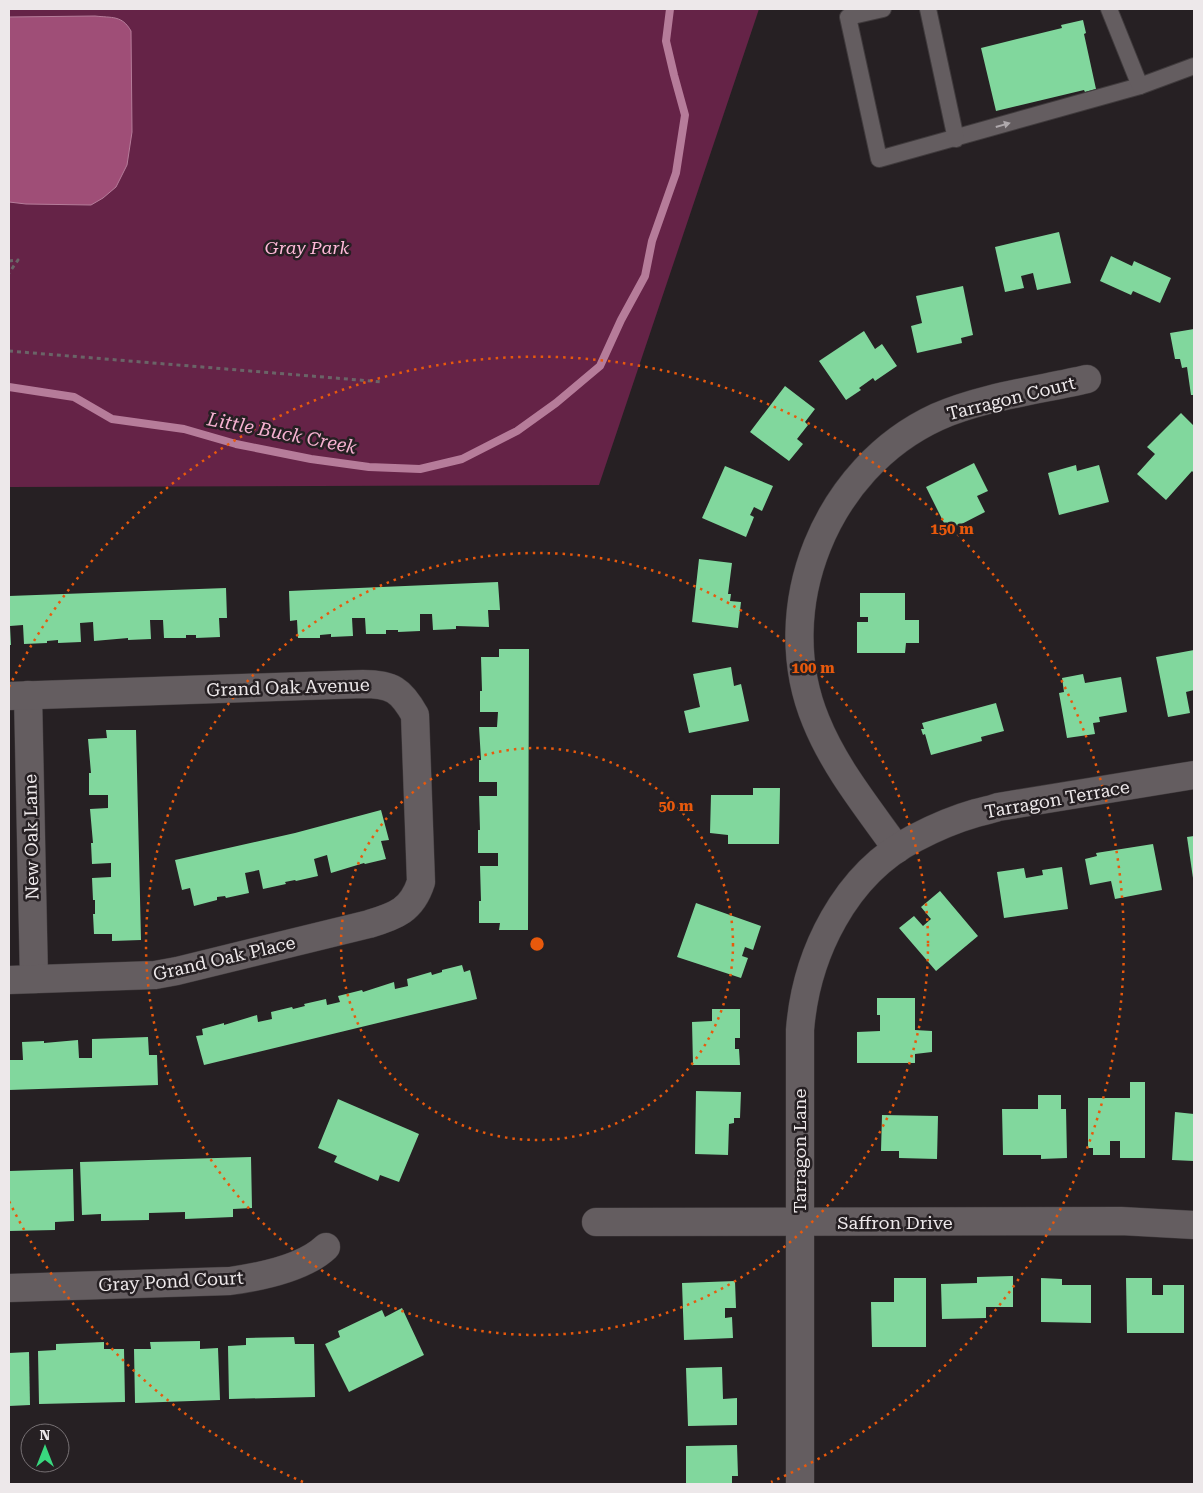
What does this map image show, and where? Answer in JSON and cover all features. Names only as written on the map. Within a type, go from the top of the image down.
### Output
[{"type":"street","name":"Tarragon Court","points":[[897,849],[828,748],[815,721],[805,686],[800,650],[801,608],[806,578],[822,533],[833,512],[854,482],[878,457],[914,430],[938,417],[983,402],[1087,380]]},
{"type":"street","name":"Grand Oak Avenue","points":[[18,696],[363,684],[378,684],[390,687],[401,693],[415,715],[417,726],[421,882],[416,896],[404,909]]},
{"type":"street","name":"New Oak Lane","points":[[18,696],[21,980]]},
{"type":"street","name":"Tarragon Terrace","points":[[897,849],[935,828],[998,807],[1194,775]]},
{"type":"street","name":"Tarragon Lane","points":[[800,1484],[800,1030],[807,981],[820,946],[837,913],[873,868],[897,849]]},
{"type":"street","name":"Grand Oak Place","points":[[21,980],[132,977],[177,971],[369,924],[388,918],[404,909]]},
{"type":"street","name":"Saffron Drive","points":[[596,1222],[1120,1221],[1194,1225]]},
{"type":"street","name":"Gray Pond Court","points":[[9,1288],[230,1281],[256,1277],[292,1266],[326,1247]]},
{"type":"lane","points":[[883,9],[848,17],[880,159],[1140,86],[1194,66]]},
{"type":"lane","points":[[928,9],[956,139]]},
{"type":"lane","points":[[1110,9],[1140,86]]},
{"type":"path","points":[[9,261],[18,260],[9,273]]},
{"type":"path","points":[[9,351],[383,382]]},
{"type":"green space","name":"Gray Park","points":[[9,9],[759,9],[599,485],[9,487]]},
{"type":"shaded area","points":[[9,17],[111,17],[120,20],[131,31],[132,132],[127,165],[116,187],[91,205],[9,202]]},
{"type":"building","points":[[1083,20],[1086,33],[1084,34],[1096,89],[1085,92],[1084,90],[996,111],[981,48],[1062,28],[1061,25]]},
{"type":"building","points":[[1059,232],[1071,283],[1037,290],[1033,273],[1021,276],[1024,288],[1005,292],[995,247]]},
{"type":"building","points":[[1111,256],[1132,266],[1134,261],[1171,278],[1160,303],[1133,291],[1131,295],[1100,281]]},
{"type":"building","points":[[963,286],[973,335],[961,338],[962,343],[917,353],[911,326],[922,323],[916,296]]},
{"type":"building","points":[[1194,329],[1194,395],[1191,395],[1187,367],[1182,368],[1180,359],[1175,359],[1170,333]]},
{"type":"building","points":[[864,331],[875,349],[882,344],[897,366],[875,381],[873,378],[859,388],[861,390],[846,400],[819,361]]},
{"type":"building","points":[[785,386],[815,409],[805,422],[808,425],[797,439],[803,444],[789,461],[750,432]]},
{"type":"building","points":[[1181,413],[1194,426],[1194,473],[1192,471],[1166,500],[1137,474],[1155,454],[1147,447]]},
{"type":"building","points":[[974,463],[988,491],[977,496],[985,512],[948,531],[926,487]]},
{"type":"building","points":[[1076,465],[1077,471],[1099,465],[1109,502],[1059,515],[1048,473]]},
{"type":"building","points":[[725,466],[773,486],[762,511],[754,507],[750,515],[754,517],[746,537],[702,518]]},
{"type":"building","points":[[699,559],[732,563],[728,594],[731,594],[730,601],[741,602],[738,628],[692,622]]},
{"type":"building","points":[[498,582],[500,610],[488,610],[489,627],[456,626],[456,629],[433,630],[432,614],[420,614],[420,631],[398,632],[398,630],[386,630],[386,634],[366,634],[365,618],[352,618],[353,636],[331,637],[331,634],[320,635],[320,638],[298,638],[297,620],[290,621],[289,591]]},
{"type":"building","points":[[226,588],[227,618],[219,618],[220,637],[196,638],[196,635],[186,635],[186,638],[164,638],[163,620],[150,620],[151,639],[128,640],[128,638],[94,641],[93,622],[80,623],[81,642],[58,643],[58,640],[47,641],[47,643],[24,644],[23,625],[10,626],[11,645],[9,645],[9,596]]},
{"type":"building","points":[[860,593],[905,593],[905,620],[919,620],[919,643],[906,643],[905,653],[857,653],[857,622],[868,622],[868,617],[860,617]]},
{"type":"building","points":[[499,649],[529,649],[528,930],[499,930],[500,923],[479,923],[479,901],[481,901],[480,866],[498,866],[498,853],[478,853],[478,830],[480,830],[479,796],[497,796],[497,782],[479,782],[479,760],[481,760],[479,727],[497,727],[498,712],[480,712],[480,691],[482,691],[481,657],[499,657]]},
{"type":"building","points":[[1194,650],[1194,690],[1186,692],[1190,713],[1168,717],[1156,657]]},
{"type":"building","points":[[731,667],[734,686],[741,684],[749,721],[689,733],[684,711],[700,707],[693,674]]},
{"type":"building","points":[[1083,674],[1085,683],[1121,677],[1127,712],[1099,717],[1100,722],[1093,723],[1095,734],[1067,738],[1059,693],[1064,692],[1062,678]]},
{"type":"building","points":[[996,703],[1004,731],[981,737],[982,741],[931,755],[925,734],[923,735],[921,729],[924,729],[922,723]]},
{"type":"building","points":[[106,730],[136,730],[141,940],[112,941],[112,934],[94,934],[93,914],[95,914],[95,900],[93,900],[92,878],[111,877],[111,863],[92,864],[91,843],[93,843],[90,809],[108,808],[108,795],[89,795],[89,773],[91,773],[88,739],[107,738]]},
{"type":"building","points":[[753,788],[780,788],[779,844],[728,844],[728,835],[710,833],[711,795],[753,795]]},
{"type":"building","points":[[381,810],[389,840],[381,841],[386,859],[364,863],[331,873],[327,855],[314,859],[318,876],[285,882],[286,884],[263,889],[259,870],[245,873],[249,893],[226,898],[225,896],[217,897],[217,900],[194,906],[190,888],[182,890],[175,860],[295,833]]},
{"type":"building","points":[[1194,836],[1194,877],[1193,878],[1187,837]]},
{"type":"building","points":[[1153,844],[1162,890],[1115,899],[1111,881],[1090,885],[1085,859],[1097,856],[1096,853]]},
{"type":"building","points":[[1062,867],[1068,909],[1004,918],[997,872],[1024,868],[1026,878],[1043,875],[1042,870]]},
{"type":"building","points":[[940,891],[978,936],[936,971],[899,928],[914,916],[923,926],[931,919],[921,907]]},
{"type":"building","points":[[696,903],[761,926],[753,950],[745,947],[742,956],[748,958],[741,978],[677,957]]},
{"type":"building","points":[[462,965],[464,972],[470,970],[477,999],[204,1065],[196,1036],[203,1035],[202,1029],[224,1023],[224,1025],[257,1015],[258,1022],[272,1019],[271,1012],[292,1007],[293,1009],[305,1006],[304,1004],[326,999],[327,1005],[340,1002],[338,996],[362,990],[363,992],[394,982],[395,989],[408,986],[407,979],[431,972],[432,975],[442,972],[442,970]]},
{"type":"building","points":[[877,998],[915,998],[915,1030],[932,1031],[932,1052],[915,1054],[915,1063],[857,1063],[857,1032],[880,1031],[880,1015],[877,1015]]},
{"type":"building","points":[[712,1009],[740,1009],[740,1038],[735,1038],[735,1049],[739,1049],[740,1065],[693,1065],[692,1022],[712,1021]]},
{"type":"building","points":[[148,1037],[149,1055],[157,1055],[158,1085],[9,1090],[9,1060],[23,1060],[22,1042],[44,1041],[44,1043],[78,1040],[79,1058],[92,1058],[92,1039]]},
{"type":"building","points":[[1130,1082],[1145,1082],[1145,1158],[1120,1158],[1120,1141],[1110,1141],[1110,1155],[1093,1155],[1093,1148],[1088,1148],[1088,1098],[1130,1098]]},
{"type":"building","points":[[696,1091],[741,1092],[740,1118],[734,1118],[734,1123],[729,1124],[728,1155],[695,1154]]},
{"type":"building","points":[[1038,1095],[1061,1095],[1061,1109],[1066,1109],[1067,1158],[1041,1159],[1041,1155],[1003,1155],[1002,1109],[1038,1109]]},
{"type":"building","points":[[338,1099],[419,1134],[399,1182],[380,1175],[378,1181],[334,1162],[337,1156],[318,1148]]},
{"type":"building","points":[[1175,1112],[1194,1114],[1194,1161],[1172,1160]]},
{"type":"building","points":[[882,1115],[938,1116],[937,1159],[899,1158],[899,1151],[881,1151]]},
{"type":"building","points":[[251,1157],[252,1208],[233,1209],[233,1217],[185,1219],[185,1212],[149,1213],[149,1220],[101,1221],[101,1214],[82,1215],[80,1162]]},
{"type":"building","points":[[73,1169],[74,1221],[55,1222],[55,1230],[9,1231],[9,1171]]},
{"type":"building","points":[[1013,1276],[1013,1307],[986,1307],[986,1318],[942,1319],[941,1284],[977,1283],[977,1277]]},
{"type":"building","points":[[894,1278],[926,1278],[926,1347],[872,1347],[871,1302],[894,1302]]},
{"type":"building","points":[[1041,1278],[1062,1279],[1062,1285],[1091,1285],[1091,1323],[1041,1322]]},
{"type":"building","points":[[1126,1278],[1152,1278],[1152,1295],[1163,1295],[1163,1285],[1184,1285],[1184,1333],[1127,1333]]},
{"type":"building","points":[[735,1281],[736,1308],[725,1308],[725,1318],[732,1317],[733,1338],[684,1340],[682,1283]]},
{"type":"building","points":[[402,1308],[424,1355],[349,1392],[325,1344],[340,1337],[338,1331],[382,1310],[385,1317]]},
{"type":"building","points":[[294,1337],[295,1344],[314,1344],[315,1397],[229,1399],[228,1346],[246,1345],[246,1338]]},
{"type":"building","points":[[200,1341],[200,1349],[218,1348],[220,1400],[135,1403],[134,1349],[151,1349],[150,1342]]},
{"type":"building","points":[[104,1342],[104,1349],[124,1349],[125,1402],[39,1404],[38,1351],[56,1350],[56,1344]]},
{"type":"building","points":[[29,1352],[30,1405],[9,1406],[9,1353]]},
{"type":"building","points":[[722,1367],[723,1399],[737,1398],[737,1425],[688,1426],[686,1368]]},
{"type":"building","points":[[737,1445],[738,1476],[732,1476],[732,1484],[686,1484],[686,1446]]},
{"type":"waterway","name":"Little Buck Creek","points":[[9,387],[74,397],[112,419],[184,429],[236,444],[311,459],[369,467],[420,469],[462,459],[517,431],[556,403],[600,366],[621,320],[645,276],[652,241],[676,173],[685,115],[666,41],[670,9]]}]
